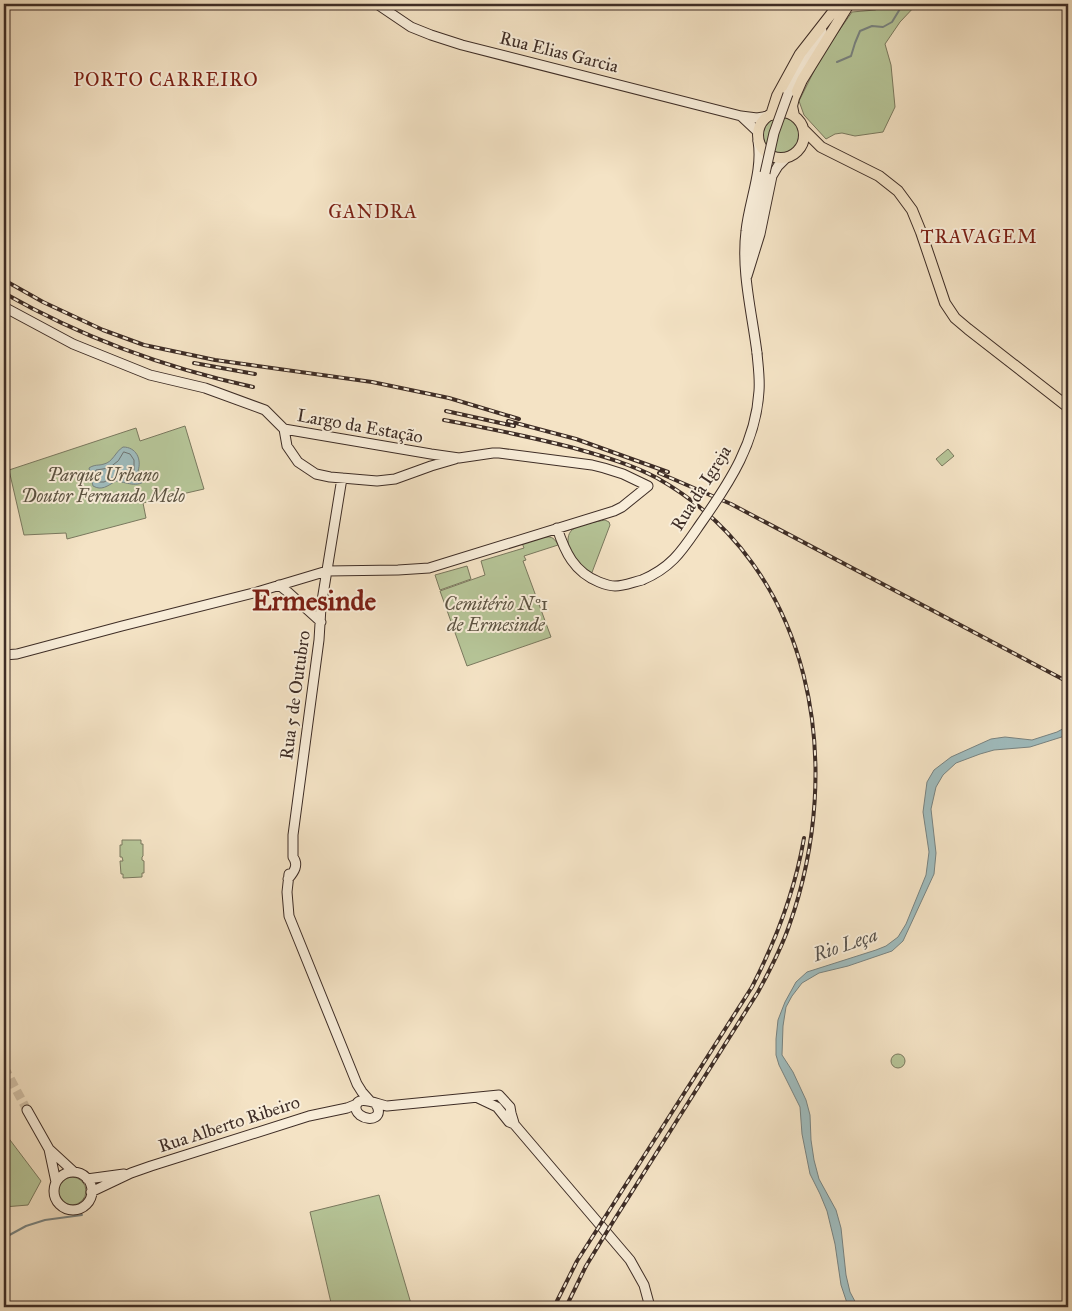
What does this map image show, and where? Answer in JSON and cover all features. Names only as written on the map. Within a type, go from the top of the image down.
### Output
[{"type":"main road","name":"Rua Elias Garcia","points":[[377,4],[411,27],[462,45],[741,116],[757,118],[770,115]]},
{"type":"main road","points":[[794,116],[792,106],[794,98],[836,16],[839,4]]},
{"type":"main road","points":[[804,130],[805,136],[801,148],[795,155],[779,159],[772,157],[761,148],[758,136],[760,126],[770,115],[777,96],[800,54],[817,31],[849,4]]},
{"type":"main road","name":"Rua da Igreja","points":[[747,279],[750,248],[774,133],[788,94],[803,64],[836,16]]},
{"type":"main road","points":[[770,115],[781,112],[794,116],[804,130],[821,147],[879,176],[898,191],[912,210],[945,303],[955,318],[1068,407]]},
{"type":"main road","name":"Rua Elias Garcia","points":[[741,116],[758,136]]},
{"type":"main road","name":"Rua da Igreja","points":[[557,528],[569,556],[576,567],[586,576],[610,586],[642,580],[663,570],[679,553],[714,505],[736,470],[756,414],[759,390],[757,353],[744,262],[746,231],[760,159],[758,136]]},
{"type":"main road","points":[[801,148],[821,147]]},
{"type":"main road","name":"Rua da Igreja","points":[[747,279],[760,234],[772,176],[786,158]]},
{"type":"main road","points":[[4,307],[73,344],[150,375],[205,388],[259,408],[270,414],[284,429],[287,446],[298,462],[316,474],[377,481],[395,479],[458,458],[499,453],[592,465],[623,474],[648,486],[618,510],[429,568],[327,571],[279,586],[17,654],[4,655]]},
{"type":"main road","name":"Largo da Estação","points":[[284,429],[458,458]]},
{"type":"main road","points":[[431,454],[433,460],[431,466]]},
{"type":"main road","name":"Rua 5 de Outubro","points":[[342,478],[322,607],[293,835],[293,857],[286,892],[289,916],[357,1084],[364,1095],[375,1105]]},
{"type":"main road","points":[[279,586],[289,592],[321,622]]},
{"type":"main road","name":"Rua 5 de Outubro","points":[[357,1084],[358,1103]]},
{"type":"main road","points":[[375,1105],[377,1116],[371,1119],[361,1116],[357,1112],[358,1103],[365,1100],[375,1105],[383,1106],[499,1095]]},
{"type":"main road","points":[[497,1108],[499,1095]]},
{"type":"main road","points":[[499,1095],[510,1107],[514,1124]]},
{"type":"main road","points":[[478,1098],[497,1108],[509,1122],[514,1124],[630,1260],[644,1285],[650,1307]]},
{"type":"main road","name":"Rua Alberto Ribeiro","points":[[91,1192],[131,1173],[236,1138],[358,1103]]},
{"type":"main road","points":[[27,1110],[49,1148],[74,1172]]},
{"type":"main road","name":"Rua Alberto Ribeiro","points":[[337,1110],[352,1112],[361,1116]]},
{"type":"main road","points":[[49,1148],[56,1182],[54,1190],[56,1200],[64,1208],[70,1210],[82,1208],[87,1204],[91,1192],[90,1183],[79,1173],[63,1174],[56,1182]]},
{"type":"main road","name":"Rua Alberto Ribeiro","points":[[87,1179],[131,1173]]},
{"type":"green space","points":[[891,4],[917,4],[900,22],[885,44],[891,65],[895,107],[883,132],[855,136],[842,133],[835,134],[826,139],[804,115],[799,101],[822,55],[852,12],[875,10]]},
{"type":"green space","points":[[782,116],[795,122],[801,135],[795,148],[782,154],[769,148],[763,135],[769,122]]},
{"type":"green space","name":"Parque Urbano Doutor Fernando Melo","points":[[185,426],[204,489],[143,503],[146,518],[67,539],[66,533],[24,535],[9,470],[136,428],[140,441]]},
{"type":"green space","points":[[948,449],[954,456],[942,466],[936,459]]},
{"type":"green space","points":[[605,520],[610,525],[591,575],[573,557],[568,541],[569,536],[571,531],[579,526]]},
{"type":"green space","name":"Cemitério Nº1 de Ermesinde","points":[[545,537],[553,538],[558,545],[524,556],[526,560],[523,561],[551,637],[467,666],[440,591],[485,575],[481,561],[524,548],[522,543]]},
{"type":"green space","points":[[467,566],[471,579],[440,590],[435,575]]},
{"type":"green space","points":[[122,840],[141,840],[141,844],[143,844],[142,860],[144,861],[142,877],[123,878],[120,861],[123,861],[122,857],[120,857]]},
{"type":"green space","points":[[895,1054],[901,1054],[905,1061],[901,1068],[895,1068],[891,1064],[891,1058]]},
{"type":"green space","points":[[4,1132],[41,1181],[28,1205],[4,1207]]},
{"type":"green space","points":[[72,1177],[82,1181],[86,1191],[82,1201],[72,1205],[62,1201],[58,1191],[62,1181]]},
{"type":"green space","points":[[379,1195],[412,1307],[332,1307],[310,1212]]},
{"type":"water","points":[[123,447],[135,451],[139,462],[138,471],[150,477],[138,484],[116,481],[102,488],[93,486],[89,468],[107,463]]},
{"type":"water","points":[[1068,726],[1068,735],[1030,747],[994,750],[980,754],[956,763],[943,775],[936,787],[931,809],[936,853],[934,874],[903,941],[892,951],[848,966],[819,973],[802,983],[786,1007],[782,1055],[793,1072],[806,1100],[810,1115],[814,1160],[819,1179],[836,1210],[841,1228],[846,1275],[850,1292],[858,1307],[850,1307],[841,1285],[835,1244],[827,1211],[810,1174],[802,1134],[800,1107],[776,1055],[778,1020],[796,982],[807,972],[876,950],[886,946],[898,937],[906,924],[926,875],[929,852],[923,812],[927,782],[934,770],[951,757],[991,739],[1005,737],[1032,740],[1057,732]]},
{"type":"waterway","points":[[837,62],[851,56],[860,31],[872,26],[883,27],[892,22],[903,4]]},
{"type":"waterway","points":[[4,1238],[26,1226],[45,1220],[82,1215]]},
{"type":"tunnel","points":[[4,1067],[27,1110]]},
{"type":"railway","points":[[4,280],[43,302],[103,330],[144,345],[215,360],[372,382],[449,398],[519,419]]},
{"type":"railway","points":[[4,293],[63,324],[156,361],[253,387]]},
{"type":"railway","points":[[194,363],[255,374]]},
{"type":"railway","points":[[446,411],[514,426]]},
{"type":"railway","points":[[444,420],[558,444],[627,464],[657,478],[710,516],[752,563],[783,617],[804,675],[814,737],[815,801],[806,864],[789,926],[782,943],[758,992],[586,1266],[566,1307]]},
{"type":"railway","points":[[508,421],[576,439],[668,472]]},
{"type":"railway","points":[[659,473],[731,504],[1068,682]]},
{"type":"railway","points":[[554,1307],[577,1261],[752,987],[784,915],[804,838]]},
{"type":"district","name":"PORTO CARREIRO","points":[[166,79]]},
{"type":"district","name":"GANDRA","points":[[373,211]]},
{"type":"district","name":"TRAVAGEM","points":[[979,236]]},
{"type":"district","name":"Ermesinde","points":[[314,600]]},
{"type":"water label","name":"Rio Leça","points":[[845,944]]}]
